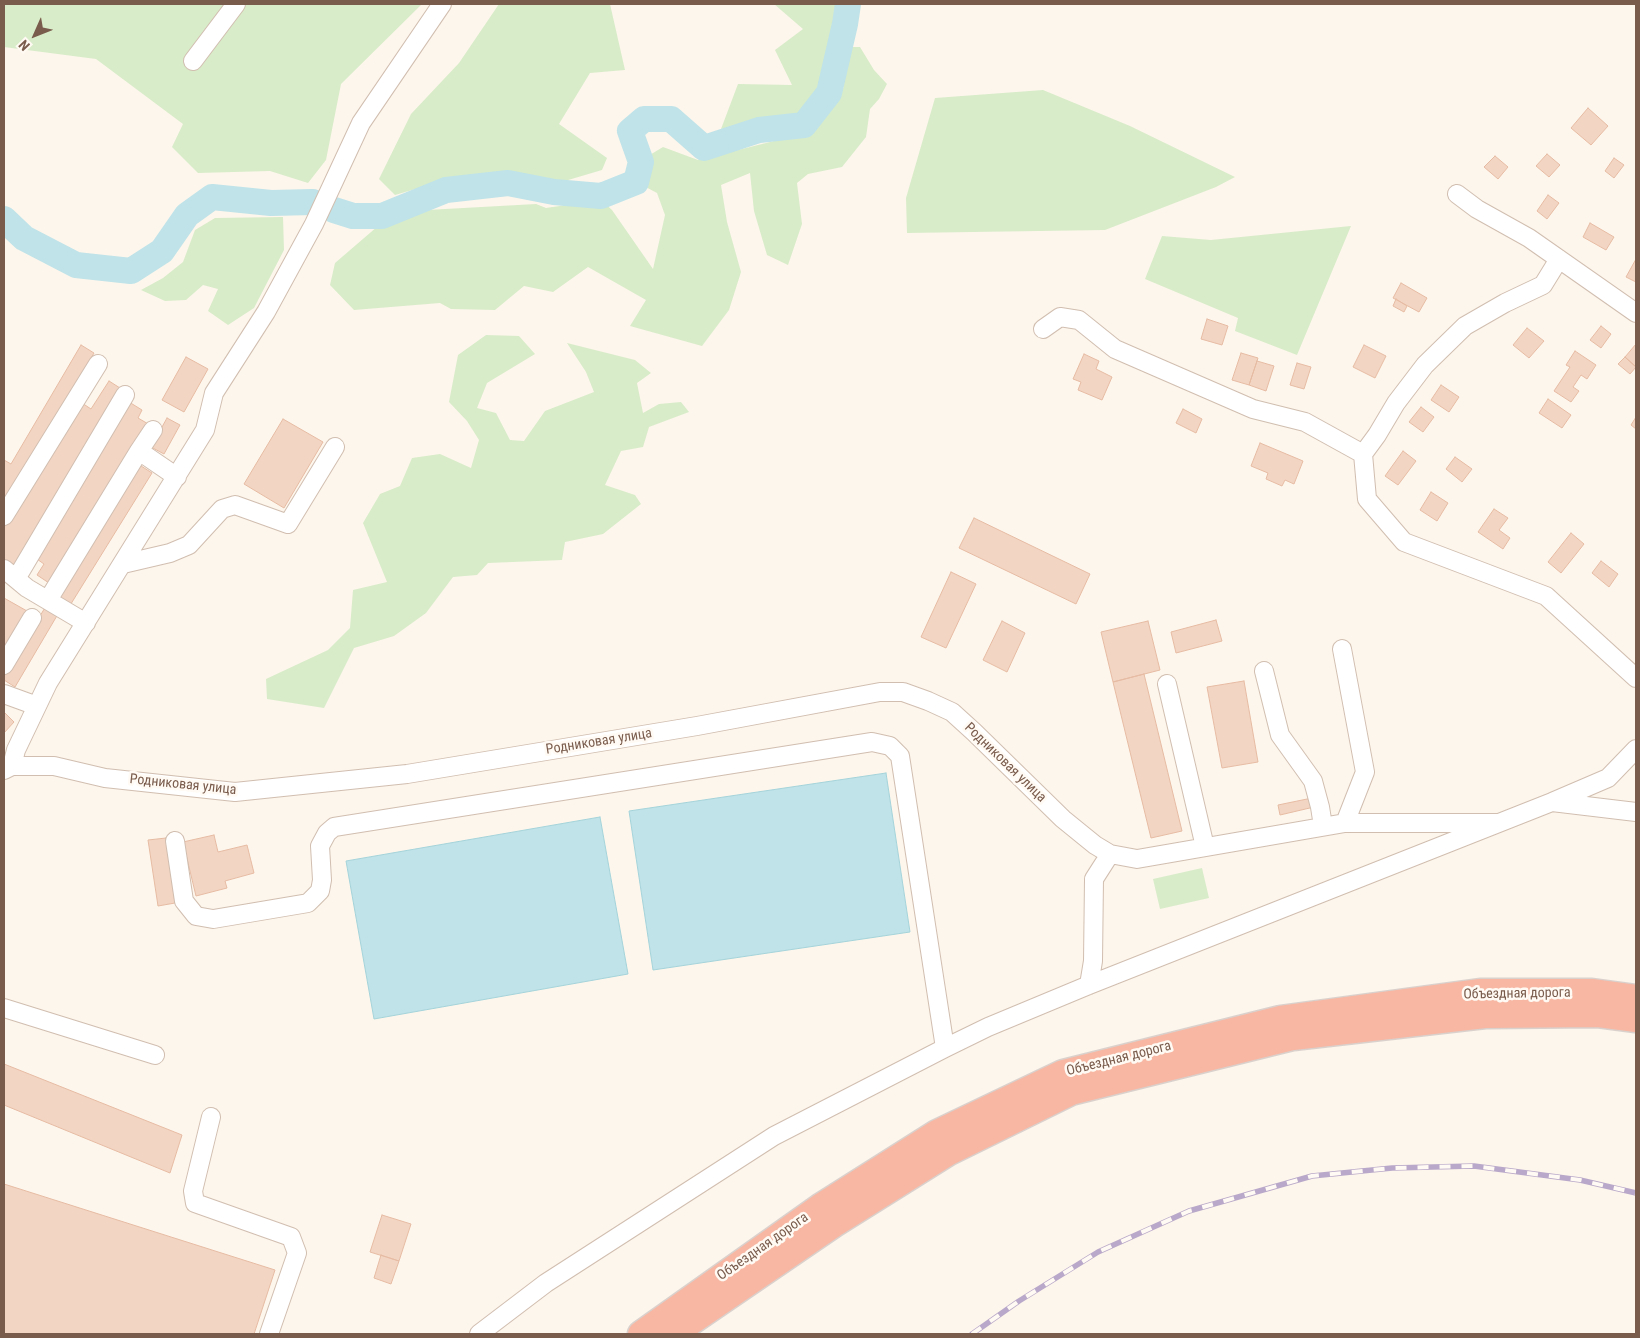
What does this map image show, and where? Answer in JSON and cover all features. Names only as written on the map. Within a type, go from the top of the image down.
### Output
[{"type":"highway","name":"Объездная дорога","points":[[641,1334],[820,1207],[937,1133],[1063,1073],[1280,1019],[1480,992],[1592,992],[1636,998]]},
{"type":"highway","name":"Объездная дорога","points":[[673,1334],[834,1224],[949,1152],[1071,1092],[1294,1037],[1485,1015],[1598,1014],[1636,1019]]},
{"type":"street","points":[[193,61],[236,4]]},
{"type":"street","points":[[8,768],[48,683],[205,430],[214,393],[266,312],[314,224],[361,123],[441,4]]},
{"type":"street","points":[[1456,194],[1477,209],[1529,238],[1636,313]]},
{"type":"street","points":[[1559,259],[1544,285],[1505,303],[1465,326],[1424,366],[1396,403],[1377,436],[1363,454],[1367,499],[1404,542],[1546,596],[1636,678]]},
{"type":"street","points":[[1043,329],[1060,317],[1079,320],[1115,349],[1253,409],[1305,422],[1363,454]]},
{"type":"street","points":[[4,516],[98,364]]},
{"type":"street","points":[[86,623],[7,578],[125,395]]},
{"type":"street","points":[[48,600],[153,430]]},
{"type":"street","points":[[122,564],[170,553],[189,545],[222,509],[235,505],[288,524],[335,447]]},
{"type":"street","points":[[139,451],[177,477]]},
{"type":"street","points":[[4,665],[32,618]]},
{"type":"street","points":[[1342,648],[1365,772],[1345,823]]},
{"type":"street","points":[[1264,671],[1280,735],[1313,781],[1324,826]]},
{"type":"street","points":[[1167,684],[1205,847],[1345,823],[1497,823]]},
{"type":"street","name":"Родниковая улица","points":[[8,768],[54,766],[105,778],[236,792],[406,774],[697,726],[880,692],[903,692],[952,712],[1063,819],[1095,845],[1110,854],[1137,859],[1205,847]]},
{"type":"street","points":[[4,694],[37,706]]},
{"type":"street","points":[[175,841],[184,901],[196,916],[213,919],[308,903],[320,891],[322,880],[320,846],[327,833],[334,827],[872,742],[890,746],[900,756],[945,1048]]},
{"type":"street","points":[[479,1334],[546,1283],[774,1136],[945,1048],[1089,984],[1552,802],[1608,778],[1636,748]]},
{"type":"street","points":[[1552,802],[1636,812]]},
{"type":"street","points":[[1089,984],[1093,961],[1094,879],[1110,854]]},
{"type":"street","points":[[4,1008],[155,1055]]},
{"type":"street","points":[[212,1117],[193,1191],[195,1203],[291,1237],[297,1253],[270,1334]]},
{"type":"green space","points":[[4,4],[422,4],[341,84],[326,160],[308,183],[270,171],[198,173],[172,147],[183,124],[96,59],[4,47]]},
{"type":"green space","points":[[499,4],[610,4],[625,70],[590,73],[559,124],[607,158],[602,170],[558,183],[526,175],[460,176],[395,195],[379,179],[411,114],[459,63]]},
{"type":"green space","points":[[774,4],[838,4],[826,82],[801,119],[765,120],[721,129],[738,84],[792,85],[775,50],[803,29]]},
{"type":"green space","points":[[850,47],[860,47],[874,70],[887,84],[879,99],[870,109],[866,137],[842,167],[808,174],[797,183],[802,224],[788,265],[767,255],[754,211],[750,173],[721,185],[727,222],[741,272],[729,310],[702,346],[630,326],[646,300],[588,267],[553,292],[524,286],[495,310],[451,309],[440,303],[354,310],[330,285],[335,263],[385,220],[427,210],[536,204],[546,208],[601,200],[612,210],[653,269],[665,215],[657,193],[642,185],[635,178],[638,162],[663,147],[698,160],[798,135],[843,89]]},
{"type":"green space","points":[[1043,90],[1130,126],[1235,177],[1216,187],[1105,230],[907,233],[906,198],[935,98]]},
{"type":"green space","points":[[283,217],[284,250],[254,308],[228,325],[208,311],[218,289],[203,285],[186,300],[165,301],[141,290],[163,278],[183,262],[195,230],[215,218]]},
{"type":"green space","points":[[1351,226],[1297,355],[1235,331],[1238,318],[1145,279],[1162,236],[1211,240]]},
{"type":"green space","points":[[486,335],[519,336],[535,354],[487,383],[477,408],[496,413],[510,440],[524,441],[545,411],[594,392],[586,372],[567,343],[635,360],[651,373],[637,383],[643,413],[659,404],[681,402],[689,412],[649,427],[643,447],[621,451],[605,485],[635,495],[641,504],[603,534],[565,542],[562,560],[488,563],[477,575],[453,577],[426,613],[394,636],[354,648],[324,708],[267,699],[266,679],[328,650],[350,628],[353,590],[387,582],[363,523],[380,494],[400,486],[412,458],[440,454],[471,468],[479,440],[467,421],[449,402],[458,355]]},
{"type":"green space","points":[[1202,868],[1209,898],[1160,909],[1153,879]]},
{"type":"water","points":[[886,773],[910,932],[653,970],[629,811]]},
{"type":"water","points":[[600,817],[628,974],[374,1019],[346,861]]},
{"type":"building","points":[[1588,108],[1608,126],[1591,145],[1571,128]]},
{"type":"building","points":[[1547,154],[1560,165],[1549,177],[1536,166]]},
{"type":"building","points":[[1495,156],[1508,167],[1498,179],[1484,167]]},
{"type":"building","points":[[1614,158],[1624,165],[1614,178],[1605,171]]},
{"type":"building","points":[[1548,195],[1559,203],[1547,219],[1537,211]]},
{"type":"building","points":[[1590,223],[1614,237],[1606,250],[1583,237]]},
{"type":"building","points":[[1636,259],[1636,282],[1626,277]]},
{"type":"building","points":[[1401,283],[1427,298],[1419,312],[1393,298]]},
{"type":"building","points":[[1396,299],[1407,306],[1404,312],[1393,306]]},
{"type":"building","points":[[1207,319],[1228,326],[1222,345],[1201,339]]},
{"type":"building","points":[[1601,326],[1611,334],[1601,348],[1590,340]]},
{"type":"building","points":[[1527,328],[1544,341],[1529,358],[1513,345]]},
{"type":"building","points":[[1636,344],[1636,367],[1625,357]]},
{"type":"building","points":[[81,345],[94,353],[4,505],[4,460],[11,464]]},
{"type":"building","points":[[1364,345],[1386,356],[1375,378],[1353,367]]},
{"type":"building","points":[[1575,351],[1596,365],[1587,379],[1581,375],[1573,387],[1579,391],[1571,402],[1554,391],[1570,367],[1566,365]]},
{"type":"building","points":[[1241,353],[1258,358],[1249,385],[1232,380]]},
{"type":"building","points":[[1084,354],[1099,361],[1096,369],[1112,377],[1102,400],[1078,390],[1081,382],[1073,379]]},
{"type":"building","points":[[186,357],[208,369],[184,412],[162,400]]},
{"type":"building","points":[[1625,357],[1636,367],[1630,374],[1618,364]]},
{"type":"building","points":[[1257,361],[1274,366],[1266,391],[1249,385]]},
{"type":"building","points":[[1297,363],[1311,367],[1304,389],[1290,385]]},
{"type":"building","points":[[109,381],[120,388],[17,567],[4,559],[4,524],[79,401],[91,409]]},
{"type":"building","points":[[1441,385],[1459,397],[1449,412],[1431,400]]},
{"type":"building","points":[[1548,399],[1571,415],[1562,428],[1539,413]]},
{"type":"building","points":[[129,402],[142,410],[138,418],[150,425],[52,585],[37,575],[44,564],[34,557]]},
{"type":"building","points":[[1421,407],[1434,417],[1423,432],[1409,422]]},
{"type":"building","points":[[1183,409],[1202,419],[1196,433],[1176,423]]},
{"type":"building","points":[[1636,417],[1636,429],[1631,425]]},
{"type":"building","points":[[167,418],[180,425],[164,454],[151,447]]},
{"type":"building","points":[[283,419],[323,442],[284,508],[244,484]]},
{"type":"building","points":[[1260,443],[1303,461],[1294,484],[1285,480],[1282,486],[1266,479],[1268,473],[1251,466]]},
{"type":"building","points":[[1403,451],[1416,461],[1398,485],[1385,476]]},
{"type":"building","points":[[1455,457],[1472,469],[1462,482],[1446,469]]},
{"type":"building","points":[[138,464],[152,473],[69,607],[56,598]]},
{"type":"building","points":[[1431,492],[1448,503],[1437,521],[1420,510]]},
{"type":"building","points":[[1494,509],[1508,518],[1499,530],[1510,538],[1503,549],[1478,532]]},
{"type":"building","points":[[974,518],[1090,574],[1076,604],[959,548]]},
{"type":"building","points":[[1571,533],[1584,544],[1561,573],[1548,562]]},
{"type":"building","points":[[1601,561],[1618,574],[1609,587],[1592,573]]},
{"type":"building","points":[[951,572],[976,584],[946,648],[921,637]]},
{"type":"building","points":[[4,598],[27,611],[4,654]]},
{"type":"building","points":[[46,606],[58,614],[15,687],[4,680],[4,676]]},
{"type":"building","points":[[1216,620],[1222,641],[1176,653],[1171,632]]},
{"type":"building","points":[[1002,621],[1025,633],[1007,672],[983,660]]},
{"type":"building","points":[[1148,621],[1160,670],[1113,682],[1101,632]]},
{"type":"building","points":[[1144,674],[1182,831],[1151,838],[1113,682]]},
{"type":"building","points":[[1244,681],[1258,762],[1222,768],[1207,687]]},
{"type":"building","points":[[4,712],[14,722],[4,733]]},
{"type":"building","points":[[1312,798],[1314,807],[1280,815],[1278,805]]},
{"type":"building","points":[[214,835],[218,852],[247,845],[254,873],[225,881],[227,888],[196,896],[183,842]]},
{"type":"building","points":[[166,838],[175,903],[158,906],[148,840]]},
{"type":"building","points":[[4,1064],[182,1135],[170,1173],[4,1105]]},
{"type":"building","points":[[4,1184],[275,1270],[254,1334],[4,1334]]},
{"type":"building","points":[[382,1215],[411,1224],[399,1261],[370,1252]]},
{"type":"building","points":[[381,1255],[399,1261],[391,1284],[374,1278]]},
{"type":"waterway","points":[[334,210],[353,216],[382,216],[446,190],[508,183],[554,192],[601,196],[636,182],[641,162],[630,131],[644,119],[671,119],[704,148],[759,130],[804,125],[829,93],[848,4]]},
{"type":"waterway","points":[[4,219],[24,238],[76,265],[131,271],[162,251],[187,215],[212,197],[271,203],[313,202]]},
{"type":"railway","points":[[972,1334],[1019,1301],[1098,1252],[1189,1211],[1312,1176],[1392,1168],[1474,1166],[1580,1180],[1636,1193]]}]
